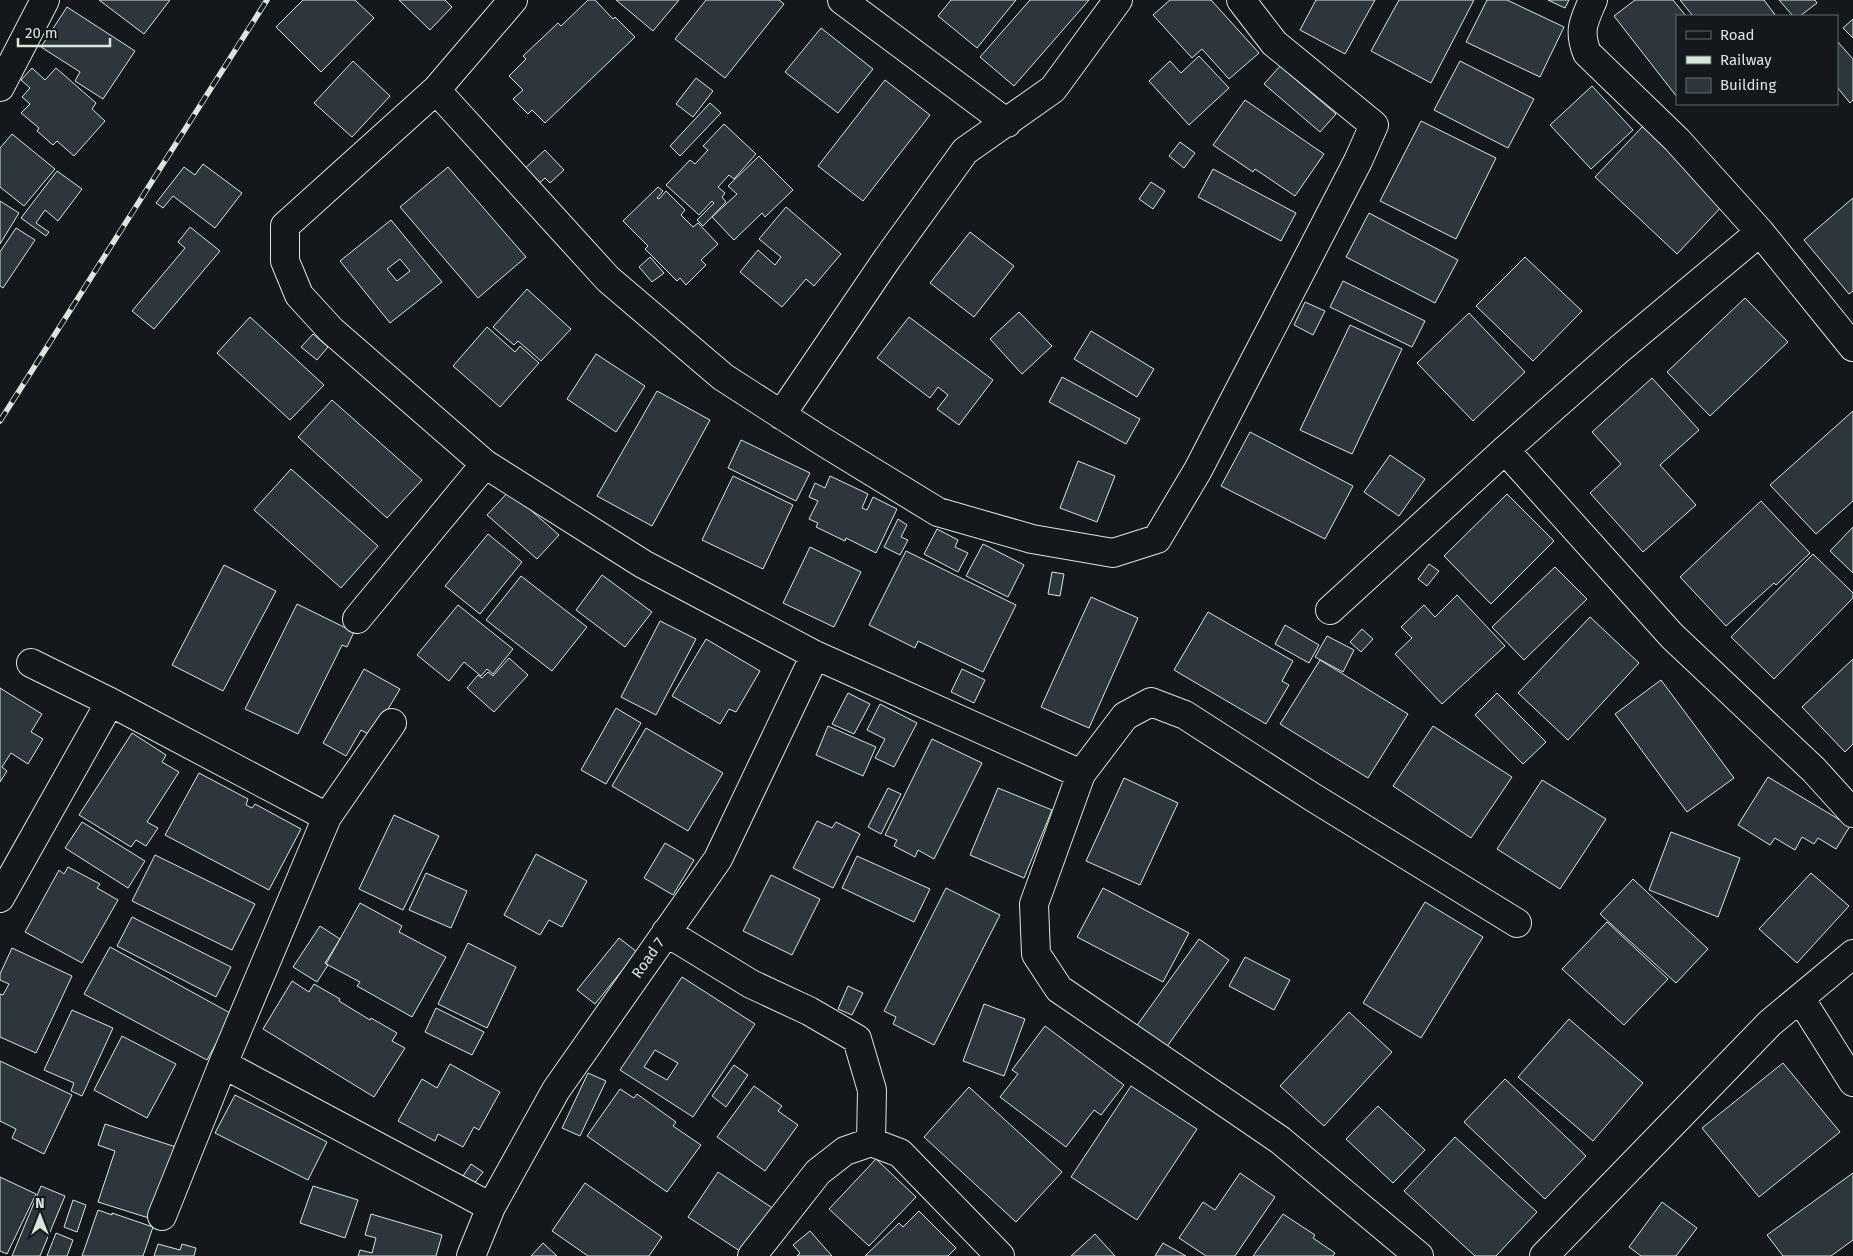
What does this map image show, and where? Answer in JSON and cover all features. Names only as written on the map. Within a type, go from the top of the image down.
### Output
[{"type":"street","points":[[0,87],[45,0]]},
{"type":"street","points":[[514,0],[436,90],[285,226],[285,261],[299,295],[331,330],[485,464],[643,564],[815,655],[1081,774]]},
{"type":"street","points":[[842,0],[1007,123]]},
{"type":"street","points":[[781,415],[887,259],[965,151],[1053,89],[1118,0]]},
{"type":"street","points":[[436,90],[608,279],[723,377],[938,512],[1032,539],[1113,553],[1157,539],[1198,470],[1358,161],[1374,125],[1274,42],[1241,0]]},
{"type":"street","points":[[1593,0],[1582,25],[1582,38],[1587,53],[1677,140],[1760,232],[1853,347]]},
{"type":"street","points":[[1330,610],[1505,450],[1616,352],[1760,232]]},
{"type":"street","points":[[1505,450],[1672,636],[1814,770],[1853,813]]},
{"type":"street","points":[[357,620],[485,464]]},
{"type":"street","name":"Road 7","points":[[471,1256],[491,1207],[556,1090],[718,859],[815,655]]},
{"type":"street","points":[[31,663],[110,702],[327,817]]},
{"type":"street","points":[[0,898],[110,702]]},
{"type":"street","points":[[1419,1256],[1280,1140],[1059,988],[1036,954],[1034,904],[1081,774],[1126,716],[1151,702],[1185,716],[1517,923]]},
{"type":"street","points":[[162,1216],[223,1064],[327,817],[392,723]]},
{"type":"street","points":[[666,932],[751,984],[809,1011],[856,1039],[872,1090],[871,1142]]},
{"type":"street","points":[[1544,1256],[1770,1023],[1853,954]]},
{"type":"street","points":[[1800,998],[1853,1082]]},
{"type":"street","points":[[223,1064],[491,1207]]},
{"type":"street","points":[[752,1256],[818,1172],[845,1151],[871,1142],[900,1153],[1000,1256]]},
{"type":"building","points":[[99,0],[170,0],[144,34]]},
{"type":"building","points":[[303,0],[355,0],[374,18],[321,72],[276,27]]},
{"type":"building","points":[[399,0],[445,0],[452,7],[430,30]]},
{"type":"building","points":[[588,0],[595,0],[613,19],[615,17],[635,37],[545,123],[532,110],[528,114],[513,99],[523,90],[509,76],[526,59],[523,56],[558,23],[561,26]]},
{"type":"building","points":[[616,0],[679,0],[653,31]]},
{"type":"building","points":[[706,0],[779,0],[784,4],[725,78],[675,39]]},
{"type":"building","points":[[951,0],[1016,0],[977,48],[938,16]]},
{"type":"building","points":[[1030,0],[1089,0],[1014,86],[980,57]]},
{"type":"building","points":[[1170,0],[1211,0],[1259,53],[1229,79],[1202,49],[1192,58],[1153,15]]},
{"type":"building","points":[[1316,0],[1375,0],[1345,54],[1300,30]]},
{"type":"building","points":[[1399,0],[1474,0],[1431,83],[1371,51]]},
{"type":"building","points":[[1487,0],[1507,0],[1564,27],[1540,77],[1466,42]]},
{"type":"building","points":[[1548,0],[1569,0],[1565,8]]},
{"type":"building","points":[[1635,0],[1673,0],[1685,15],[1676,15],[1676,96],[1614,16]]},
{"type":"building","points":[[1680,0],[1764,0],[1775,15],[1692,15]]},
{"type":"building","points":[[1779,0],[1815,0],[1817,3],[1801,15],[1792,15]]},
{"type":"building","points":[[67,7],[135,51],[103,99],[75,81],[80,72],[41,47]]},
{"type":"building","points":[[1853,19],[1853,38],[1843,28]]},
{"type":"building","points":[[821,28],[873,69],[838,113],[785,72]]},
{"type":"building","points":[[1838,42],[1853,59],[1853,100],[1850,103],[1838,88]]},
{"type":"building","points":[[1199,56],[1229,88],[1189,125],[1149,81],[1170,61],[1181,73]]},
{"type":"building","points":[[353,61],[390,96],[352,137],[314,103]]},
{"type":"building","points":[[1460,61],[1534,99],[1508,148],[1434,110]]},
{"type":"building","points":[[1280,66],[1336,114],[1320,132],[1264,84]]},
{"type":"building","points":[[32,68],[45,80],[56,68],[96,103],[92,109],[105,121],[74,156],[57,141],[53,145],[37,131],[39,128],[21,113],[30,104],[22,97],[30,88],[21,80]]},
{"type":"building","points":[[696,78],[713,91],[693,117],[676,104]]},
{"type":"building","points":[[885,80],[930,115],[863,201],[818,166]]},
{"type":"building","points":[[1592,86],[1633,130],[1591,169],[1550,125]]},
{"type":"building","points":[[1245,100],[1324,154],[1295,196],[1255,169],[1253,172],[1213,145]]},
{"type":"building","points":[[710,103],[721,113],[680,156],[670,146]]},
{"type":"building","points":[[1421,121],[1496,158],[1456,239],[1380,201]]},
{"type":"building","points":[[724,124],[756,154],[734,179],[729,175],[718,187],[725,193],[722,197],[726,202],[703,226],[697,220],[714,203],[712,201],[699,215],[666,185],[690,160],[695,164],[708,150],[703,146]]},
{"type":"building","points":[[1644,125],[1726,202],[1677,254],[1595,177]]},
{"type":"building","points":[[12,134],[55,169],[24,206],[0,187],[0,148]]},
{"type":"building","points":[[1180,142],[1195,153],[1184,168],[1169,156]]},
{"type":"building","points":[[545,150],[564,170],[550,183],[545,178],[536,186],[522,171]]},
{"type":"building","points":[[759,156],[793,190],[765,217],[762,213],[734,240],[712,217],[737,194],[728,186]]},
{"type":"building","points":[[203,164],[242,193],[215,228],[173,196],[163,208],[156,203],[184,167],[195,175]]},
{"type":"building","points":[[448,167],[526,257],[478,298],[400,207]]},
{"type":"building","points":[[1213,169],[1296,213],[1281,241],[1198,197]]},
{"type":"building","points":[[57,171],[82,189],[58,221],[45,210],[36,223],[49,232],[46,236],[21,218]]},
{"type":"building","points":[[1151,182],[1165,191],[1153,209],[1139,199]]},
{"type":"building","points":[[658,187],[663,191],[657,198],[659,199],[666,191],[685,210],[681,215],[693,227],[698,223],[718,244],[701,260],[706,265],[686,285],[680,278],[677,281],[645,249],[648,246],[623,221]]},
{"type":"building","points":[[1853,198],[1853,291],[1849,294],[1804,240]]},
{"type":"building","points":[[0,201],[19,213],[0,244]]},
{"type":"building","points":[[786,207],[841,254],[814,286],[806,279],[782,307],[740,272],[758,250],[775,265],[781,257],[759,239]]},
{"type":"building","points":[[1369,213],[1458,260],[1435,303],[1346,257]]},
{"type":"building","points":[[391,220],[442,282],[390,323],[340,261]],"holes":[[[400,259],[410,271],[397,281],[387,269]]]},
{"type":"building","points":[[190,227],[220,251],[154,329],[132,311],[185,248],[178,242]]},
{"type":"building","points":[[16,228],[35,240],[3,288],[0,286],[0,252]]},
{"type":"building","points":[[970,232],[1014,266],[974,317],[930,283]]},
{"type":"building","points":[[650,257],[664,273],[652,282],[639,267]]},
{"type":"building","points":[[1525,257],[1582,311],[1533,361],[1476,306]]},
{"type":"building","points":[[1343,281],[1425,321],[1412,347],[1330,307]]},
{"type":"building","points":[[527,289],[571,329],[541,361],[518,341],[514,345],[493,327]]},
{"type":"building","points":[[1745,298],[1788,342],[1710,416],[1667,372]]},
{"type":"building","points":[[1305,302],[1325,311],[1313,335],[1294,325]]},
{"type":"building","points":[[1019,312],[1052,346],[1022,374],[990,339]]},
{"type":"building","points":[[1469,313],[1525,372],[1473,421],[1417,363]]},
{"type":"building","points":[[250,317],[324,385],[290,420],[217,353]]},
{"type":"building","points":[[909,317],[993,380],[959,425],[937,409],[948,395],[938,387],[930,398],[877,358]]},
{"type":"building","points":[[1350,325],[1402,349],[1352,454],[1300,430]]},
{"type":"building","points":[[487,327],[515,352],[520,346],[539,363],[500,407],[453,366]]},
{"type":"building","points":[[1091,331],[1154,369],[1137,397],[1074,359]]},
{"type":"building","points":[[313,334],[328,347],[317,360],[301,347]]},
{"type":"building","points":[[596,354],[645,386],[616,432],[567,399]]},
{"type":"building","points":[[1062,377],[1140,419],[1126,444],[1049,402]]},
{"type":"building","points":[[1652,378],[1699,430],[1660,465],[1696,505],[1643,552],[1590,493],[1621,464],[1592,432]]},
{"type":"building","points":[[657,391],[710,420],[652,526],[597,496]]},
{"type":"building","points":[[332,400],[422,480],[387,518],[298,437]]},
{"type":"building","points":[[1853,411],[1853,501],[1816,534],[1770,485]]},
{"type":"building","points":[[1250,432],[1353,486],[1325,539],[1221,486]]},
{"type":"building","points":[[741,440],[810,473],[796,501],[728,468]]},
{"type":"building","points":[[1390,455],[1425,479],[1399,516],[1364,492]]},
{"type":"building","points":[[1078,461],[1115,476],[1097,522],[1060,508]]},
{"type":"building","points":[[291,469],[378,546],[341,588],[254,510]]},
{"type":"building","points":[[733,476],[793,505],[763,569],[702,540]]},
{"type":"building","points":[[830,476],[868,494],[862,508],[867,510],[873,497],[897,509],[876,553],[846,538],[845,541],[816,527],[818,523],[809,519],[818,501],[809,497],[815,483],[825,488]]},
{"type":"building","points":[[509,491],[559,535],[537,559],[487,515]]},
{"type":"building","points":[[1507,494],[1554,541],[1491,604],[1444,556]]},
{"type":"building","points":[[1761,501],[1810,553],[1776,585],[1774,583],[1726,626],[1680,577]]},
{"type":"building","points":[[898,519],[907,525],[901,537],[908,540],[900,555],[884,547]]},
{"type":"building","points":[[1853,527],[1853,573],[1830,551]]},
{"type":"building","points":[[937,529],[958,540],[955,547],[968,553],[958,572],[924,554]]},
{"type":"building","points":[[488,534],[522,562],[480,614],[445,586]]},
{"type":"building","points":[[983,544],[1024,565],[1008,597],[966,576]]},
{"type":"building","points":[[810,547],[861,572],[834,627],[783,603]]},
{"type":"building","points":[[906,551],[1016,605],[983,672],[918,641],[915,648],[869,625]]},
{"type":"building","points":[[1813,554],[1853,593],[1853,598],[1774,679],[1731,637]]},
{"type":"building","points":[[1429,564],[1439,571],[1427,586],[1418,579]]},
{"type":"building","points":[[224,565],[276,591],[223,691],[172,665]]},
{"type":"building","points":[[1555,567],[1587,599],[1524,660],[1492,627]]},
{"type":"building","points":[[1052,572],[1064,574],[1060,596],[1048,594]]},
{"type":"building","points":[[602,575],[652,612],[625,647],[576,610]]},
{"type":"building","points":[[521,576],[587,627],[552,671],[486,620]]},
{"type":"building","points":[[1457,595],[1505,646],[1442,704],[1395,654],[1412,638],[1401,627],[1424,605],[1435,617]]},
{"type":"building","points":[[1091,597],[1138,618],[1089,728],[1041,707]]},
{"type":"building","points":[[297,604],[354,632],[347,647],[342,645],[298,734],[245,709]]},
{"type":"building","points":[[458,605],[513,649],[493,674],[487,669],[481,676],[464,662],[449,681],[417,655]]},
{"type":"building","points":[[1208,612],[1293,661],[1282,681],[1289,685],[1266,724],[1174,670]]},
{"type":"building","points":[[1590,617],[1639,663],[1568,740],[1518,693]]},
{"type":"building","points":[[660,621],[696,639],[656,715],[621,697]]},
{"type":"building","points":[[1285,625],[1319,645],[1309,663],[1275,644]]},
{"type":"building","points":[[1362,629],[1373,639],[1361,652],[1350,642]]},
{"type":"building","points":[[1327,636],[1354,650],[1343,672],[1315,657]]},
{"type":"building","points":[[706,639],[760,671],[736,712],[729,709],[720,724],[672,696]]},
{"type":"building","points":[[509,658],[528,675],[494,712],[467,688],[478,675],[482,678],[488,672],[493,676]]},
{"type":"building","points":[[1853,659],[1853,744],[1845,752],[1802,707]]},
{"type":"building","points":[[1320,660],[1408,714],[1368,778],[1280,724]]},
{"type":"building","points":[[364,669],[400,689],[372,736],[361,730],[346,756],[323,743]]},
{"type":"building","points":[[962,669],[985,680],[974,703],[951,692]]},
{"type":"building","points":[[1661,680],[1734,778],[1687,812],[1615,714]]},
{"type":"building","points":[[0,688],[42,714],[31,732],[43,739],[28,764],[11,753],[2,767],[7,771],[0,782]]},
{"type":"building","points":[[848,693],[870,704],[854,734],[832,724]]},
{"type":"building","points":[[1497,693],[1546,742],[1523,764],[1475,715]]},
{"type":"building","points":[[880,704],[917,723],[894,767],[875,758],[885,739],[867,730]]},
{"type":"building","points":[[616,708],[641,723],[606,784],[581,770]]},
{"type":"building","points":[[828,726],[876,747],[863,776],[816,755]]},
{"type":"building","points":[[1433,726],[1512,777],[1471,838],[1393,786]]},
{"type":"building","points":[[646,728],[723,773],[688,831],[612,786]]},
{"type":"building","points":[[132,733],[166,755],[162,762],[179,772],[147,822],[158,828],[146,846],[136,840],[131,847],[79,815]]},
{"type":"building","points":[[932,739],[982,763],[934,859],[918,850],[915,857],[894,846],[897,840],[885,835]]},
{"type":"building","points":[[199,773],[248,799],[246,805],[252,808],[255,804],[301,829],[269,890],[165,835]]},
{"type":"building","points":[[1768,777],[1850,826],[1836,849],[1818,838],[1814,844],[1802,837],[1795,850],[1775,838],[1770,845],[1738,825]]},
{"type":"building","points":[[1124,778],[1178,803],[1140,885],[1086,861]]},
{"type":"building","points":[[1542,780],[1606,819],[1560,889],[1497,849]]},
{"type":"building","points":[[888,788],[901,794],[881,834],[868,827]]},
{"type":"building","points":[[998,788],[1052,810],[1024,878],[970,855]]},
{"type":"building","points":[[394,815],[439,836],[403,910],[359,889]]},
{"type":"building","points":[[817,821],[832,828],[836,822],[860,834],[833,888],[793,868]]},
{"type":"building","points":[[82,822],[145,861],[128,888],[65,848]]},
{"type":"building","points":[[1671,832],[1740,858],[1718,917],[1649,890]]},
{"type":"building","points":[[665,843],[694,860],[673,895],[644,878]]},
{"type":"building","points":[[536,854],[587,881],[562,927],[549,920],[540,935],[504,915]]},
{"type":"building","points":[[155,855],[255,904],[232,950],[132,901]]},
{"type":"building","points":[[857,856],[930,889],[914,922],[842,888]]},
{"type":"building","points":[[68,867],[100,884],[97,888],[118,900],[82,963],[25,932],[59,870],[64,874]]},
{"type":"building","points":[[426,873],[467,891],[451,928],[409,910]]},
{"type":"building","points":[[1811,873],[1849,906],[1797,963],[1759,929]]},
{"type":"building","points":[[771,875],[820,899],[792,955],[743,931]]},
{"type":"building","points":[[1633,879],[1708,949],[1676,983],[1600,914]]},
{"type":"building","points":[[946,888],[1000,915],[934,1045],[893,1024],[896,1017],[884,1011]]},
{"type":"building","points":[[1103,888],[1189,933],[1163,982],[1077,937]]},
{"type":"building","points":[[1425,902],[1483,937],[1421,1038],[1363,1003]]},
{"type":"building","points":[[360,903],[402,926],[399,932],[446,957],[412,1017],[357,986],[360,982],[326,964]]},
{"type":"building","points":[[132,917],[231,967],[216,997],[117,946]]},
{"type":"building","points":[[1607,922],[1668,979],[1624,1025],[1562,969]]},
{"type":"building","points":[[320,926],[340,939],[325,963],[328,965],[317,982],[293,967]]},
{"type":"building","points":[[619,938],[637,952],[595,1004],[577,990]]},
{"type":"building","points":[[1199,939],[1229,960],[1163,1052],[1133,1031]]},
{"type":"building","points":[[468,943],[516,967],[487,1028],[438,1004]]},
{"type":"building","points":[[110,947],[232,1014],[207,1060],[84,994]]},
{"type":"building","points":[[12,948],[72,976],[36,1053],[0,1037],[0,994],[3,995],[9,984],[0,980],[0,974]]},
{"type":"building","points":[[1245,957],[1290,980],[1274,1010],[1229,986]]},
{"type":"building","points":[[682,977],[755,1024],[693,1117],[620,1070]],"holes":[[[655,1050],[678,1063],[667,1080],[644,1067]]]},
{"type":"building","points":[[292,981],[309,992],[314,984],[370,1020],[371,1018],[397,1033],[392,1041],[405,1048],[374,1097],[263,1029]]},
{"type":"building","points":[[848,986],[863,993],[852,1015],[838,1009]]},
{"type":"building","points":[[984,1004],[1025,1019],[1004,1076],[963,1061]]},
{"type":"building","points":[[436,1008],[484,1032],[472,1055],[425,1032]]},
{"type":"building","points":[[72,1010],[113,1028],[82,1096],[71,1091],[74,1083],[44,1070]]},
{"type":"building","points":[[1349,1012],[1392,1052],[1324,1126],[1280,1086]]},
{"type":"building","points":[[1569,1019],[1643,1083],[1593,1141],[1518,1077]]},
{"type":"building","points":[[1045,1026],[1124,1085],[1101,1115],[1094,1110],[1066,1147],[1000,1097],[1018,1074],[1012,1070]]},
{"type":"building","points":[[122,1036],[176,1064],[147,1118],[94,1090]]},
{"type":"building","points":[[0,1061],[72,1095],[44,1154],[12,1138],[16,1129],[0,1121]]},
{"type":"building","points":[[1783,1063],[1840,1132],[1759,1197],[1702,1128]]},
{"type":"building","points":[[450,1064],[500,1092],[479,1130],[474,1127],[463,1147],[438,1134],[435,1141],[398,1121],[422,1079],[437,1088]]},
{"type":"building","points":[[734,1065],[748,1075],[726,1107],[712,1096]]},
{"type":"building","points":[[588,1073],[606,1081],[580,1136],[562,1128]]},
{"type":"building","points":[[1505,1079],[1586,1156],[1545,1199],[1464,1122]]},
{"type":"building","points":[[754,1086],[782,1106],[778,1111],[798,1125],[765,1171],[717,1137]]},
{"type":"building","points":[[1131,1086],[1197,1129],[1137,1220],[1071,1177]]},
{"type":"building","points":[[969,1087],[1062,1172],[1016,1222],[924,1137]]},
{"type":"building","points":[[620,1089],[634,1098],[637,1094],[676,1122],[673,1126],[701,1145],[667,1192],[587,1136]]},
{"type":"building","points":[[235,1095],[327,1142],[308,1180],[215,1133]]},
{"type":"building","points":[[1378,1106],[1425,1150],[1393,1183],[1346,1139]]},
{"type":"building","points":[[105,1124],[176,1147],[152,1219],[98,1202],[115,1151],[98,1145]]},
{"type":"building","points":[[1455,1137],[1537,1212],[1496,1256],[1475,1256],[1404,1191]]},
{"type":"building","points":[[876,1159],[916,1197],[869,1246],[829,1209]]},
{"type":"building","points":[[471,1164],[483,1172],[474,1184],[463,1176]]},
{"type":"building","points":[[718,1172],[777,1211],[746,1255],[688,1217]]},
{"type":"building","points":[[1240,1173],[1275,1197],[1235,1256],[1206,1256],[1179,1238],[1203,1202],[1215,1210]]},
{"type":"building","points":[[1853,1173],[1853,1240],[1831,1256],[1783,1256],[1767,1235]]},
{"type":"building","points":[[0,1177],[36,1194],[7,1254],[0,1251]]},
{"type":"building","points":[[585,1183],[662,1237],[649,1256],[588,1256],[552,1231]]},
{"type":"building","points":[[41,1186],[65,1196],[40,1256],[12,1256]]},
{"type":"building","points":[[313,1186],[358,1200],[345,1238],[300,1223]]},
{"type":"building","points":[[73,1200],[86,1205],[77,1232],[64,1227]]},
{"type":"building","points":[[1662,1202],[1697,1228],[1676,1256],[1641,1256],[1629,1247]]},
{"type":"building","points":[[98,1210],[153,1227],[143,1256],[82,1256]]},
{"type":"building","points":[[919,1211],[956,1248],[948,1256],[865,1256],[899,1223],[903,1227]]},
{"type":"building","points":[[371,1214],[442,1235],[436,1256],[358,1256],[360,1250],[372,1253],[376,1238],[365,1235]]},
{"type":"building","points":[[1283,1214],[1315,1235],[1313,1238],[1335,1253],[1333,1256],[1253,1256]]},
{"type":"building","points":[[810,1231],[832,1256],[797,1256],[800,1253],[793,1245]]},
{"type":"building","points":[[56,1233],[73,1240],[67,1256],[47,1256]]},
{"type":"building","points":[[1095,1234],[1115,1256],[1071,1256]]},
{"type":"building","points":[[543,1243],[557,1256],[531,1256]]},
{"type":"building","points":[[1163,1243],[1186,1256],[1155,1256]]},
{"type":"building","points":[[158,1244],[180,1250],[182,1244],[196,1248],[194,1256],[154,1256]]},
{"type":"railway","points":[[0,421],[267,0]]}]
